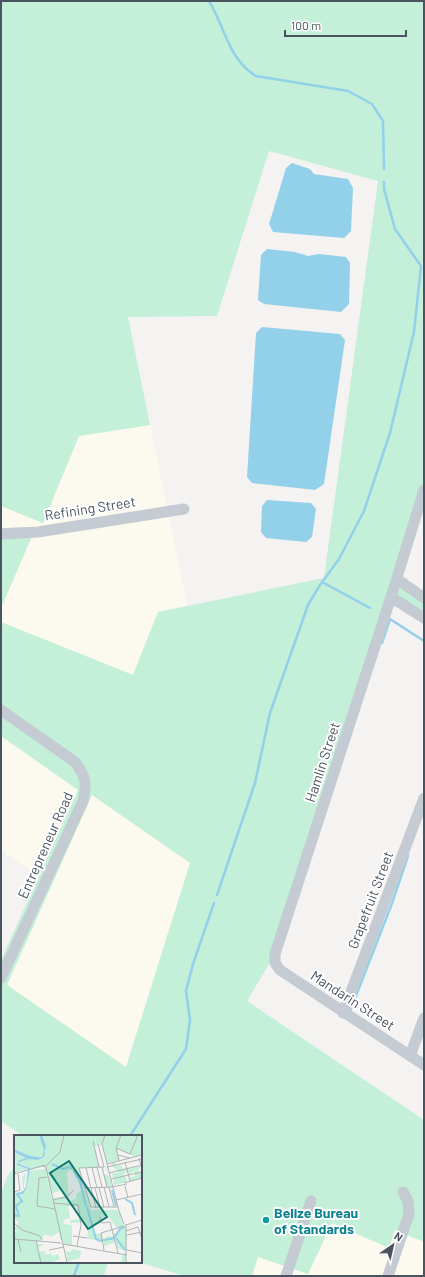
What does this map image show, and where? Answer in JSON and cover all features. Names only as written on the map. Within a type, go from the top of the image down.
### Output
[{"type":"street","name":"Hamlin Street","points":[[275,954],[397,579],[424,490]]},
{"type":"street","name":"Refining Street","points":[[1,534],[38,532],[184,509]]},
{"type":"street","points":[[397,579],[424,598]]},
{"type":"street","points":[[391,596],[424,618]]},
{"type":"street","name":"Entrepreneur Road","points":[[1,710],[75,762],[83,773],[86,786],[83,801],[4,962],[1,978]]},
{"type":"street","name":"Grapefruit Street","points":[[343,1013],[424,798]]},
{"type":"street","name":"Mandarin Street","points":[[275,954],[275,963],[280,970],[424,1065]]},
{"type":"street","points":[[410,1056],[424,1018]]},
{"type":"street","points":[[388,1276],[408,1214],[408,1201],[403,1192]]},
{"type":"street","points":[[286,1276],[310,1201]]},
{"type":"shaded area","points":[[150,425],[187,605],[158,612],[133,675],[1,622],[1,608],[36,527],[1,528],[1,506],[43,523],[79,436]]},
{"type":"shaded area","points":[[1,736],[78,790],[40,876],[1,850]]},
{"type":"shaded area","points":[[92,795],[190,863],[126,1068],[7,985]]},
{"type":"shaded area","points":[[332,1223],[388,1248],[394,1230],[424,1242],[424,1276],[252,1276],[258,1257],[308,1274]]},
{"type":"green space","points":[[1,1],[424,1],[424,493],[397,579],[424,598],[424,618],[392,597],[275,954],[247,1001],[424,1120],[424,1242],[395,1230],[389,1248],[332,1223],[308,1274],[258,1257],[252,1276],[184,1276],[142,1263],[142,1135],[22,1135],[1,1121],[1,960],[78,790],[1,736],[1,622],[133,675],[158,612],[324,578],[378,181],[269,151],[217,316],[128,317],[150,425],[79,436],[43,523],[1,506]],"holes":[[[92,795],[190,863],[126,1067],[7,985]]]},
{"type":"green space","points":[[36,527],[1,608],[1,528]]},
{"type":"green space","points":[[14,1166],[14,1263],[108,1263],[104,1276],[1,1276],[1,1193],[7,1177]]},
{"type":"water","points":[[292,163],[310,169],[314,174],[348,179],[353,188],[351,231],[344,238],[273,232],[269,224],[286,168]]},
{"type":"water","points":[[267,249],[295,252],[308,256],[319,254],[346,257],[350,263],[349,304],[341,312],[264,304],[258,300],[261,255]]},
{"type":"water","points":[[262,327],[340,334],[345,340],[324,484],[315,490],[252,483],[247,477],[256,333]]},
{"type":"water","points":[[267,500],[311,503],[316,509],[312,537],[306,542],[266,538],[261,532],[262,506]]},
{"type":"waterway","points":[[209,1],[233,52],[239,61],[256,76],[348,91],[372,104],[383,121],[384,169]]},
{"type":"waterway","points":[[217,895],[255,783],[270,713],[308,605],[320,585],[339,559],[364,511],[390,433],[414,332],[421,266],[395,229],[384,189],[384,182]]},
{"type":"waterway","points":[[322,582],[370,608]]},
{"type":"waterway","points":[[382,643],[390,619],[424,641]]},
{"type":"waterway","points":[[351,1013],[350,1011],[391,906],[408,856]]},
{"type":"waterway","points":[[131,1135],[186,1049],[190,1020],[186,991],[193,964],[214,903]]},
{"type":"waterway","points":[[74,1276],[79,1263]]},
{"type":"place","name":"Belize Bureau of Standards","points":[[266,1220]]}]
